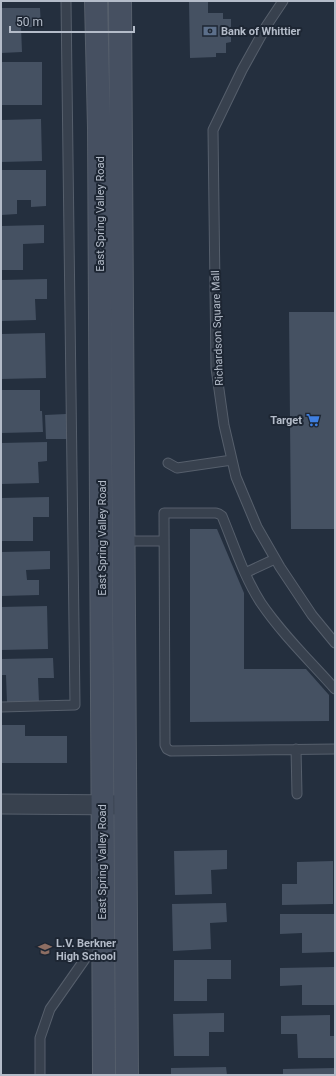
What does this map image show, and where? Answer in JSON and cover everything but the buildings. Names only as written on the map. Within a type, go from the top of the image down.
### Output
[{"type":"street","name":"East Spring Valley Road","points":[[96,1],[99,128],[104,1075]]},
{"type":"street","name":"East Spring Valley Road","points":[[120,1],[127,1075]]},
{"type":"street","points":[[99,128],[121,129]]},
{"type":"street","points":[[102,541],[124,541]]},
{"type":"street","points":[[1,804],[126,805]]},
{"type":"lane","points":[[1,706],[75,705],[66,1]]},
{"type":"lane","name":"Richardson Square Mall","points":[[283,1],[267,25],[242,70],[212,130],[216,368],[224,425],[236,478],[257,527],[275,559],[312,615],[335,643]]},
{"type":"lane","points":[[168,463],[177,468],[232,460]]},
{"type":"lane","points":[[335,689],[277,625],[260,602],[222,516],[220,514],[164,513],[163,541],[166,750],[171,752],[335,749]]},
{"type":"lane","points":[[124,541],[163,541]]},
{"type":"lane","points":[[246,573],[275,559]]},
{"type":"lane","points":[[296,749],[297,794]]},
{"type":"lane","points":[[40,1075],[40,1038],[50,1009],[103,933]]},
{"type":"place","name":"Bank of Whittier","points":[[210,31]]},
{"type":"place","name":"Target","points":[[313,420]]},
{"type":"place","name":"L.V. Berkner High School","points":[[45,949]]}]
